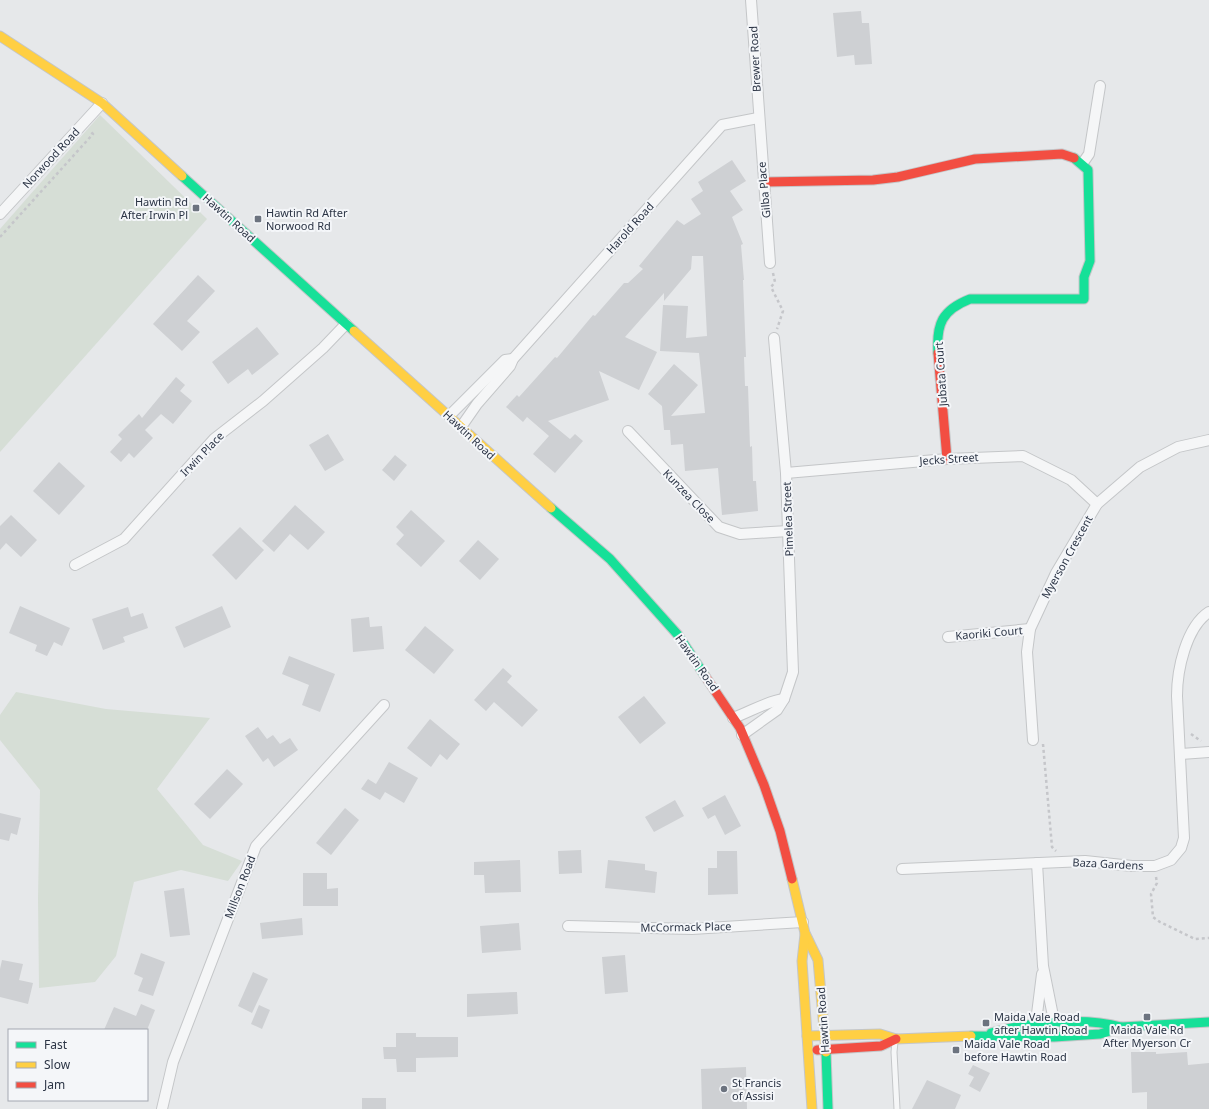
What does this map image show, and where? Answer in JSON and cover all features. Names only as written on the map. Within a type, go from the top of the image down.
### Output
[{"type":"main road","name":"Hawtin Road","points":[[0,36],[102,103],[346,324],[610,559],[678,635],[734,718],[764,785],[780,831],[805,933],[818,960],[826,1035],[828,1109]]},
{"type":"main road","points":[[764,182],[873,180],[898,177],[949,164],[983,158],[1062,154],[1077,159],[1082,164]]},
{"type":"main road","name":"Jubata Court","points":[[947,459],[938,340],[941,319],[954,305],[970,299],[1084,299],[1084,277],[1090,261],[1088,170],[1082,164]]},
{"type":"main road","name":"Hawtin Road","points":[[805,933],[802,961],[812,1109]]},
{"type":"main road","points":[[983,1036],[1007,1028],[1035,1024],[1102,1022],[1122,1027]]},
{"type":"main road","points":[[807,1036],[880,1034],[896,1039],[983,1036],[1002,1038],[1054,1037],[1100,1034],[1122,1027],[1209,1022]]},
{"type":"main road","points":[[807,1050],[881,1046],[896,1039]]},
{"type":"street","name":"Brewer Road","points":[[751,0],[758,118]]},
{"type":"street","points":[[1082,164],[1089,154],[1100,86]]},
{"type":"street","name":"Norwood Road","points":[[0,214],[102,103]]},
{"type":"street","name":"Gilba Place","points":[[758,118],[770,263]]},
{"type":"street","name":"Harold Road","points":[[461,427],[510,366],[513,359],[722,125],[758,118]]},
{"type":"street","name":"Irwin Place","points":[[76,565],[124,538],[214,439],[275,390],[323,348],[346,324]]},
{"type":"street","name":"Pimelea Street","points":[[742,734],[777,710],[784,699],[793,672],[786,473],[774,338]]},
{"type":"street","name":"Harold Road","points":[[449,416],[505,360],[513,359]]},
{"type":"street","name":"Kunzea Close","points":[[628,431],[719,527],[740,534],[788,531]]},
{"type":"street","name":"Myerson Crescent","points":[[1038,739],[1027,652],[1030,629],[1056,573],[1097,504],[1140,467],[1178,447],[1209,440]]},
{"type":"street","name":"Jecks Street","points":[[786,473],[947,459],[1023,456],[1071,480],[1097,504]]},
{"type":"street","name":"Baza Gardens","points":[[902,869],[1085,860],[1132,866],[1155,866],[1171,860],[1181,848],[1184,838],[1177,696],[1178,676],[1192,631],[1199,621],[1209,612]]},
{"type":"street","name":"Kaoriki Court","points":[[948,637],[1030,629]]},
{"type":"street","points":[[734,718],[756,710],[773,700],[784,699]]},
{"type":"street","name":"Millson Road","points":[[162,1109],[173,1062],[256,846],[384,705]]},
{"type":"street","points":[[1181,754],[1209,752]]},
{"type":"street","points":[[1037,863],[1043,966],[1054,1023],[1054,1037]]},
{"type":"street","name":"McCormack Place","points":[[568,926],[692,929],[803,922]]},
{"type":"street","points":[[1035,1037],[1035,1024],[1043,966]]},
{"type":"lane","points":[[896,1039],[894,1052],[897,1109]]},
{"type":"path","points":[[0,237],[93,134],[83,124]]},
{"type":"path","points":[[770,263],[775,282],[771,287],[783,311],[774,338]]},
{"type":"path","points":[[1038,739],[1052,847],[1058,853]]},
{"type":"path","points":[[1155,866],[1157,883],[1151,894],[1153,916],[1160,922],[1196,939],[1209,938]]},
{"type":"shaded area","points":[[100,115],[207,219],[0,452],[0,229]]},
{"type":"shaded area","points":[[16,692],[106,709],[210,718],[157,789],[203,845],[242,861],[228,881],[181,870],[134,882],[116,956],[95,982],[39,988],[38,898],[40,790],[0,740],[0,715]]},
{"type":"building","points":[[861,11],[862,23],[869,23],[872,64],[855,65],[854,55],[837,57],[833,13]]},
{"type":"building","points":[[732,160],[746,181],[730,191],[743,210],[732,217],[743,244],[741,245],[744,280],[746,357],[744,357],[745,386],[748,386],[750,447],[752,446],[753,481],[756,481],[758,511],[722,515],[718,468],[685,471],[683,444],[671,445],[670,430],[664,430],[662,406],[648,394],[674,364],[698,385],[671,416],[705,413],[699,353],[660,351],[663,305],[688,306],[686,338],[707,336],[703,256],[692,256],[691,269],[664,301],[664,293],[625,337],[657,352],[639,390],[599,371],[609,400],[548,421],[570,439],[575,434],[583,441],[555,473],[533,454],[549,436],[527,417],[523,422],[506,407],[517,395],[519,397],[555,357],[557,358],[593,315],[595,316],[624,283],[628,283],[643,269],[639,266],[677,220],[684,225],[701,214],[691,199],[703,191],[698,182]]},
{"type":"building","points":[[198,275],[215,291],[187,321],[200,332],[182,351],[153,324]]},
{"type":"building","points":[[257,327],[279,354],[252,375],[248,369],[228,384],[212,362]]},
{"type":"building","points":[[176,377],[185,385],[180,391],[192,401],[173,424],[161,414],[145,430],[153,438],[134,458],[129,453],[121,462],[110,452],[122,439],[118,435],[139,414],[142,418]]},
{"type":"building","points":[[328,434],[344,460],[325,471],[309,445]]},
{"type":"building","points":[[395,455],[407,465],[394,481],[382,470]]},
{"type":"building","points":[[59,462],[85,486],[59,515],[33,491]]},
{"type":"building","points":[[295,505],[325,532],[308,550],[290,534],[274,552],[262,541]]},
{"type":"building","points":[[411,510],[445,541],[421,567],[396,544],[404,535],[396,527]]},
{"type":"building","points":[[11,515],[37,540],[21,557],[6,543],[0,550],[0,526]]},
{"type":"building","points":[[240,527],[264,550],[236,580],[212,555]]},
{"type":"building","points":[[478,540],[499,559],[480,580],[459,561]]},
{"type":"building","points":[[20,606],[70,628],[62,646],[54,642],[47,656],[35,651],[37,645],[9,633]]},
{"type":"building","points":[[222,606],[231,627],[184,648],[175,627]]},
{"type":"building","points":[[128,607],[131,617],[143,613],[148,628],[123,637],[125,642],[103,650],[92,619]]},
{"type":"building","points":[[369,617],[370,627],[382,626],[384,649],[353,652],[351,619]]},
{"type":"building","points":[[425,626],[454,650],[434,674],[405,650]]},
{"type":"building","points":[[289,656],[335,674],[320,712],[302,705],[309,685],[282,674]]},
{"type":"building","points":[[503,668],[512,676],[507,682],[538,710],[522,727],[494,702],[486,711],[474,700]]},
{"type":"building","points":[[644,696],[666,723],[640,744],[618,717]]},
{"type":"building","points":[[430,719],[460,744],[447,760],[440,754],[431,767],[407,748]]},
{"type":"building","points":[[258,727],[267,739],[273,735],[280,744],[290,738],[298,750],[274,767],[268,758],[263,762],[245,736]]},
{"type":"building","points":[[389,762],[418,778],[404,803],[385,792],[380,800],[361,789],[368,779],[376,784]]},
{"type":"building","points":[[227,769],[243,784],[210,819],[194,804]]},
{"type":"building","points":[[725,795],[741,826],[725,835],[715,815],[708,819],[702,808]]},
{"type":"building","points":[[675,800],[684,816],[654,832],[645,817]]},
{"type":"building","points":[[345,808],[359,820],[331,855],[316,843]]},
{"type":"building","points":[[0,813],[21,818],[17,835],[11,833],[9,841],[0,839]]},
{"type":"building","points":[[581,850],[582,873],[559,874],[558,851]]},
{"type":"building","points":[[717,851],[737,851],[738,894],[708,895],[708,868],[717,868]]},
{"type":"building","points":[[520,860],[521,892],[485,893],[484,875],[474,875],[474,862]]},
{"type":"building","points":[[608,860],[645,864],[645,870],[657,872],[655,893],[605,888]]},
{"type":"building","points":[[303,873],[327,873],[327,889],[338,888],[338,906],[303,906]]},
{"type":"building","points":[[184,888],[190,935],[170,937],[164,891]]},
{"type":"building","points":[[302,918],[303,935],[262,939],[260,923]]},
{"type":"building","points":[[519,923],[521,950],[482,953],[480,926]]},
{"type":"building","points":[[141,953],[165,962],[153,996],[138,991],[143,978],[134,974]]},
{"type":"building","points":[[625,955],[628,992],[605,994],[602,957]]},
{"type":"building","points":[[2,960],[23,964],[19,980],[33,983],[28,1004],[0,997],[0,969]]},
{"type":"building","points":[[253,972],[268,979],[252,1013],[238,1006]]},
{"type":"building","points":[[517,992],[518,1014],[467,1017],[467,994]]},
{"type":"building","points":[[141,1004],[155,1010],[147,1029],[104,1029],[114,1007],[136,1016]]},
{"type":"building","points":[[259,1005],[270,1010],[262,1029],[251,1024]]},
{"type":"building","points":[[396,1033],[416,1033],[416,1037],[458,1037],[458,1057],[416,1058],[416,1072],[397,1072],[396,1059],[384,1059],[383,1047],[396,1047]]},
{"type":"building","points":[[1131,1052],[1156,1052],[1156,1054],[1187,1052],[1188,1065],[1209,1063],[1209,1109],[1147,1109],[1147,1092],[1132,1093]]},
{"type":"building","points":[[973,1065],[990,1073],[980,1092],[969,1086],[974,1077],[968,1074]]},
{"type":"building","name":"St Francis of Assisi","points":[[746,1067],[747,1109],[702,1109],[701,1069]]},
{"type":"building","points":[[927,1080],[961,1095],[955,1109],[912,1109]]},
{"type":"building","points":[[362,1098],[386,1098],[386,1109],[362,1109]]},
{"type":"traffic: fast","points":[[938,353],[938,334],[943,319],[953,308],[970,299],[1084,299],[1084,277],[1090,261],[1088,170],[1074,158]]},
{"type":"traffic: fast","points":[[182,176],[354,331]]},
{"type":"traffic: fast","points":[[551,508],[610,559],[678,635],[705,676]]},
{"type":"traffic: fast","points":[[991,1033],[1021,1026],[1056,1022],[1091,1022],[1121,1027]]},
{"type":"traffic: fast","points":[[971,1036],[1054,1037],[1100,1034],[1122,1027],[1209,1022]]},
{"type":"traffic: fast","points":[[826,1052],[828,1109]]},
{"type":"traffic: slow","points":[[0,36],[102,103],[182,176]]},
{"type":"traffic: slow","points":[[354,331],[551,508]]},
{"type":"traffic: slow","points":[[792,879],[805,933],[818,960],[826,1052]]},
{"type":"traffic: slow","points":[[805,934],[802,961],[812,1109]]},
{"type":"traffic: slow","points":[[807,1036],[880,1034],[896,1039],[971,1036]]},
{"type":"traffic: jam","points":[[764,182],[873,180],[898,177],[975,159],[1062,154],[1074,158]]},
{"type":"traffic: jam","points":[[938,353],[947,459]]},
{"type":"traffic: jam","points":[[705,676],[740,728],[764,785],[780,831],[792,879]]},
{"type":"traffic: jam","points":[[817,1050],[881,1046],[896,1039]]},
{"type":"place","name":"Hawtin Rd After Irwin Pl","points":[[196,208]]},
{"type":"place","name":"Hawtin Rd After Norwood Rd","points":[[258,219]]},
{"type":"place","name":"Maida Vale Rd After Myerson Cr","points":[[1147,1017]]},
{"type":"place","name":"Maida Vale Road after Hawtin Road","points":[[986,1023]]},
{"type":"place","name":"Maida Vale Road before Hawtin Road","points":[[956,1050]]},
{"type":"place","name":"St Francis of Assisi","points":[[724,1089]]}]
